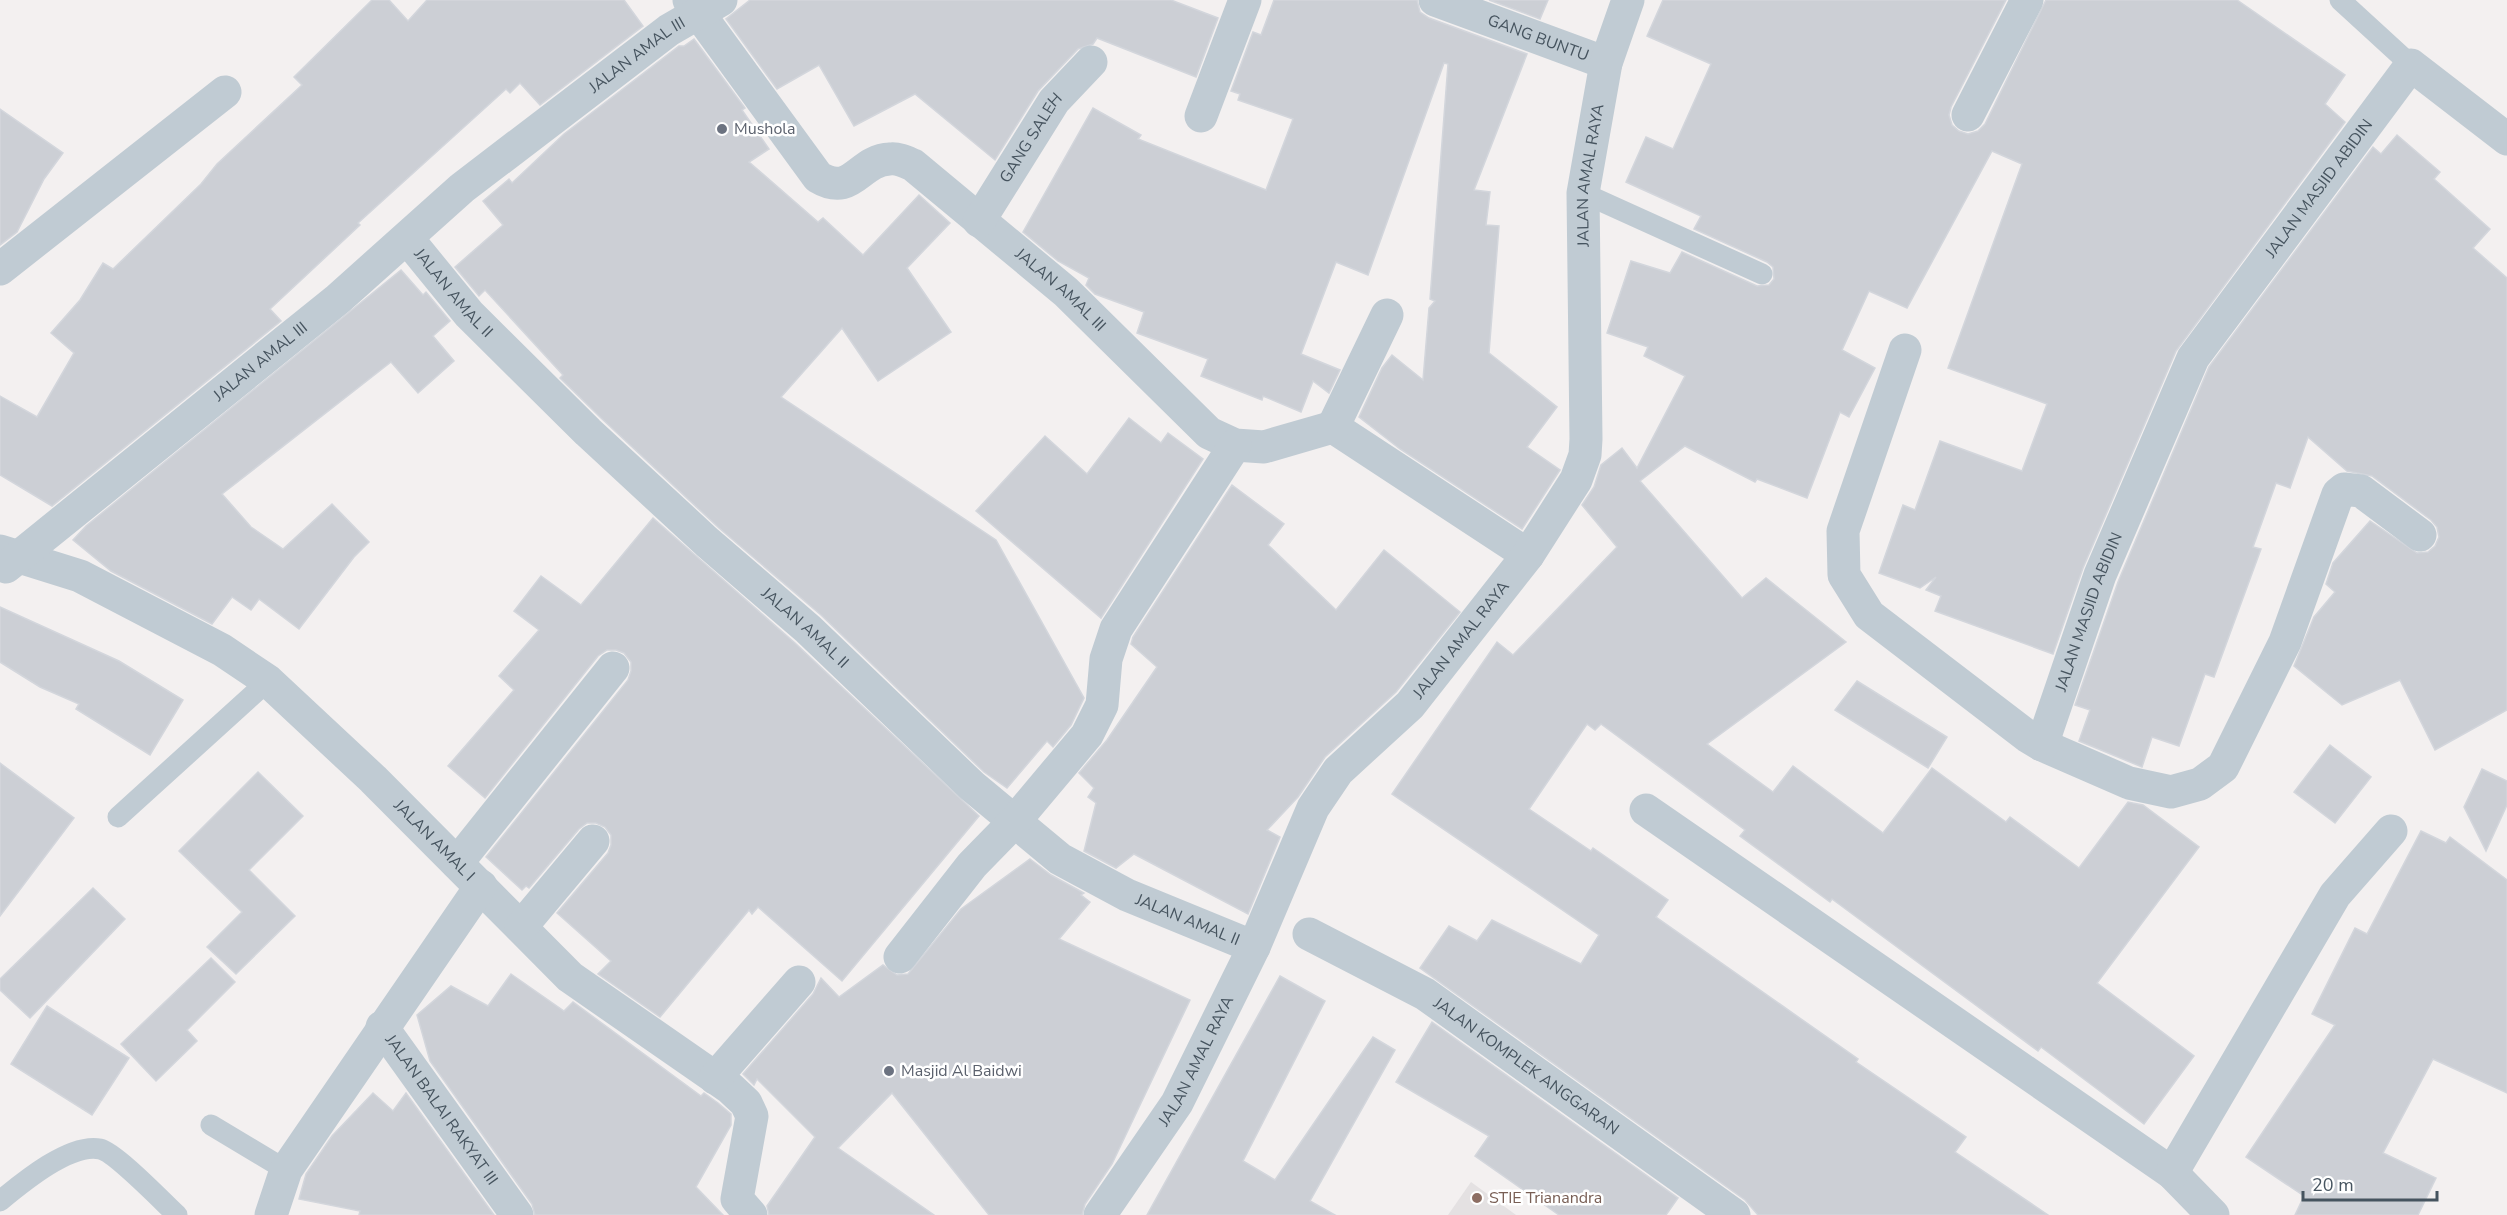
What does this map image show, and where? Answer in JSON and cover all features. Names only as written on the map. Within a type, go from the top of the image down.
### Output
[{"type":"street","points":[[1202,116],[1245,0]]},
{"type":"street","name":"GANG BUNTU","points":[[1435,0],[1606,63]]},
{"type":"street","name":"JALAN AMAL RAYA","points":[[1100,1215],[1177,1103],[1254,947],[1313,808],[1338,771],[1410,705],[1528,555],[1576,480],[1585,455],[1583,193],[1606,63],[1628,0]]},
{"type":"street","points":[[1968,115],[2027,0]]},
{"type":"street","name":"JALAN AMAL III","points":[[7,559],[338,299],[490,167],[703,4],[818,177],[831,185],[840,185],[879,161],[900,160],[913,165],[1066,292],[1209,433],[1235,445],[1264,447],[1333,427]]},
{"type":"street","name":"GANG SALEH","points":[[979,221],[1054,101],[1091,62]]},
{"type":"street","points":[[2411,65],[2507,139]]},
{"type":"street","name":"JALAN MASJID ABIDIN","points":[[2042,745],[2100,575],[2193,358],[2411,65]]},
{"type":"street","points":[[0,268],[225,92]]},
{"type":"street","name":"JALAN AMAL II","points":[[407,238],[469,314],[588,432],[707,542],[808,628],[972,786],[1014,822],[1060,859],[1118,890],[1254,947]]},
{"type":"street","points":[[1387,315],[1333,427],[1528,555]]},
{"type":"street","points":[[1905,350],[1843,531],[1844,575],[1869,615],[2042,745],[2129,783],[2171,792],[2200,784],[2223,766],[2286,642],[2338,494],[2344,489],[2361,491],[2420,535]]},
{"type":"street","points":[[900,957],[972,866],[1014,822],[1087,735],[1102,705],[1106,659],[1113,634],[1235,445]]},
{"type":"street","name":"JALAN AMAL I","points":[[7,559],[80,576],[222,650],[268,681],[481,886],[570,977],[715,1078],[746,1103],[752,1116],[737,1199],[751,1215]]},
{"type":"street","points":[[457,863],[613,668]]},
{"type":"street","points":[[1646,810],[2172,1173],[2212,1215]]},
{"type":"street","points":[[2172,1173],[2335,895],[2391,831]]},
{"type":"street","points":[[521,927],[593,841]]},
{"type":"street","name":"JALAN BALAI RAKYAT III","points":[[481,886],[382,1027],[517,1215]]},
{"type":"street","name":"JALAN KOMPLEK ANGGARAN","points":[[1309,934],[1425,994],[1734,1215]]},
{"type":"street","points":[[715,1078],[799,982]]},
{"type":"street","points":[[271,1215],[286,1170],[382,1027]]},
{"type":"lane","points":[[2340,0],[2411,65]]},
{"type":"lane","points":[[1583,193],[1762,274]]},
{"type":"lane","points":[[118,817],[268,681]]},
{"type":"lane","points":[[211,1125],[286,1170]]},
{"type":"lane","points":[[0,1201],[23,1182],[78,1149],[102,1149],[144,1183],[177,1215]]},
{"type":"shaded area","name":"STIE Trianandra","points":[[1471,1182],[1516,1215],[1448,1215]]},
{"type":"building","points":[[372,0],[389,0],[408,21],[427,0],[624,0],[643,26],[540,105],[520,83],[510,93],[506,89],[358,223],[360,225],[270,309],[281,321],[52,506],[0,475],[0,396],[37,417],[74,353],[51,333],[80,300],[103,263],[113,269],[201,184],[217,164],[302,85],[294,77]]},
{"type":"building","points":[[750,0],[1171,0],[1218,18],[1196,77],[1097,38],[1093,44],[1078,49],[1038,91],[995,160],[915,94],[854,126],[819,65],[777,89],[726,19]]},
{"type":"building","points":[[1274,0],[1417,0],[1420,12],[1429,18],[1527,54],[1474,190],[1490,192],[1486,225],[1499,226],[1489,353],[1557,407],[1527,447],[1560,470],[1522,529],[1400,449],[1359,417],[1382,368],[1392,355],[1423,380],[1429,308],[1435,301],[1430,299],[1448,64],[1444,63],[1368,275],[1336,262],[1301,354],[1340,370],[1329,393],[1313,381],[1301,412],[1263,396],[1262,400],[1201,376],[1208,359],[1137,333],[1144,312],[1095,294],[1086,285],[1089,278],[1058,261],[1023,232],[1093,108],[1141,135],[1138,139],[1266,190],[1293,119],[1238,100],[1240,94],[1231,91],[1253,32],[1261,35]]},
{"type":"building","points":[[1489,0],[1548,0],[1540,19]]},
{"type":"building","points":[[1663,0],[2006,0],[1951,107],[1949,115],[1952,125],[1968,134],[1978,131],[1985,124],[2046,0],[2237,0],[2345,75],[2325,104],[2345,122],[2176,351],[2083,568],[2053,654],[1935,611],[1941,596],[1926,590],[1936,577],[1920,588],[1879,573],[1903,505],[1915,510],[1940,441],[2022,471],[2047,404],[1948,368],[2022,164],[1992,151],[1907,308],[1869,291],[1842,350],[1875,368],[1849,417],[1840,412],[1807,498],[1757,479],[1755,482],[1685,446],[1640,481],[1742,598],[1766,578],[1846,642],[1707,744],[1773,792],[1793,766],[1883,833],[1932,768],[2006,822],[2010,817],[2079,868],[2128,802],[2143,805],[2199,847],[2097,983],[2194,1056],[2144,1124],[2041,1047],[2038,1051],[1832,899],[1830,902],[1740,836],[1745,830],[1601,724],[1595,730],[1587,724],[1529,809],[1591,851],[1593,848],[1668,900],[1656,917],[1858,1059],[1856,1062],[1966,1137],[1955,1152],[2048,1215],[1758,1215],[1745,1200],[1420,968],[1449,926],[1477,941],[1492,920],[1581,964],[1599,935],[1392,794],[1497,642],[1513,655],[1617,547],[1582,505],[1594,487],[1601,465],[1622,448],[1637,468],[1685,376],[1644,356],[1648,347],[1607,333],[1631,261],[1670,273],[1682,252],[1757,286],[1769,285],[1774,279],[1773,267],[1767,262],[1694,229],[1701,216],[1626,182],[1646,137],[1673,149],[1711,64],[1647,36]]},
{"type":"building","points":[[694,39],[745,108],[742,110],[769,149],[749,162],[818,222],[823,218],[863,255],[919,195],[950,223],[907,268],[951,332],[878,381],[842,328],[781,397],[996,540],[1084,698],[1071,725],[1053,747],[1047,741],[1007,788],[984,772],[821,615],[719,528],[601,418],[560,378],[563,375],[485,290],[479,296],[455,267],[503,225],[483,201],[509,179],[512,183],[564,134],[679,46],[684,46]]},
{"type":"building","points":[[0,109],[63,153],[44,179],[17,232],[0,245]]},
{"type":"building","points":[[2397,135],[2440,172],[2434,179],[2490,229],[2473,248],[2507,278],[2507,710],[2435,750],[2400,680],[2342,705],[2294,666],[2314,617],[2335,592],[2326,584],[2333,563],[2370,521],[2417,553],[2428,552],[2435,546],[2439,537],[2437,527],[2431,520],[2372,476],[2347,471],[2308,437],[2290,488],[2276,483],[2253,547],[2261,549],[2214,677],[2205,674],[2179,746],[2152,737],[2142,767],[2079,741],[2090,710],[2075,705],[2118,582],[2209,367],[2373,147],[2381,154]]},
{"type":"building","points":[[401,270],[423,295],[426,292],[450,321],[433,336],[454,361],[418,393],[391,362],[222,494],[251,527],[283,549],[332,504],[369,542],[354,557],[299,629],[259,599],[251,610],[232,597],[212,624],[111,571],[73,540],[86,526]]},
{"type":"building","points":[[1129,418],[1161,443],[1168,433],[1203,459],[1101,618],[976,511],[1045,436],[1087,474]]},
{"type":"building","points":[[1232,485],[1284,524],[1268,545],[1336,610],[1384,550],[1460,612],[1396,692],[1325,757],[1298,797],[1267,830],[1280,837],[1248,914],[1134,854],[1116,868],[1084,851],[1096,803],[1088,797],[1094,788],[1079,773],[1107,740],[1157,667],[1131,644],[1133,637]]},
{"type":"building","points":[[653,518],[795,643],[979,816],[842,981],[758,907],[752,914],[749,910],[660,1017],[598,974],[611,961],[557,913],[608,853],[611,835],[605,827],[596,823],[587,823],[579,829],[529,888],[526,886],[522,890],[486,857],[628,680],[631,662],[624,653],[607,650],[598,656],[485,798],[448,766],[514,690],[499,676],[539,630],[514,611],[541,576],[581,605]]},
{"type":"building","points":[[0,607],[119,661],[183,700],[150,755],[76,709],[79,704],[40,687],[0,662]]},
{"type":"building","points":[[1857,681],[1947,737],[1928,768],[1835,710]]},
{"type":"building","points":[[2330,745],[2371,777],[2335,823],[2294,792]]},
{"type":"building","points":[[0,763],[74,818],[0,916]]},
{"type":"building","points":[[2482,769],[2507,781],[2507,805],[2486,851],[2464,807]]},
{"type":"building","points":[[258,772],[303,816],[249,870],[295,916],[236,974],[207,947],[242,912],[179,851]]},
{"type":"building","points":[[2421,831],[2446,843],[2450,837],[2507,880],[2507,1093],[2433,1059],[2383,1153],[2436,1178],[2418,1215],[2295,1215],[2304,1196],[2246,1157],[2335,1025],[2312,1014],[2355,928],[2367,934]]},
{"type":"building","points":[[1030,859],[1051,875],[1084,893],[1081,895],[1090,902],[1059,939],[1190,1000],[1112,1164],[1085,1204],[1082,1215],[989,1215],[892,1093],[838,1148],[934,1215],[769,1215],[767,1206],[815,1137],[757,1079],[754,1085],[743,1074],[813,994],[821,978],[839,997],[883,965],[897,975],[908,974],[961,909]]},
{"type":"building","points":[[93,888],[125,919],[30,1018],[0,990],[0,979]]},
{"type":"building","points":[[211,958],[235,982],[187,1030],[197,1041],[156,1081],[121,1044]]},
{"type":"building","points":[[511,974],[564,1011],[573,1002],[701,1096],[704,1093],[731,1114],[731,1125],[696,1187],[723,1215],[535,1215],[532,1204],[430,1061],[417,1015],[451,986],[488,1006]]},
{"type":"building","points":[[1280,976],[1325,1001],[1243,1161],[1275,1180],[1373,1037],[1395,1050],[1310,1201],[1335,1215],[1147,1215]]},
{"type":"building","points":[[47,1006],[129,1058],[92,1115],[11,1064]]},
{"type":"building","points":[[1432,1022],[1678,1198],[1666,1215],[1559,1215],[1475,1156],[1489,1136],[1396,1082]]},
{"type":"building","points":[[373,1093],[393,1111],[406,1093],[494,1215],[359,1215],[360,1211],[299,1199],[306,1174],[332,1136]]},
{"type":"place","name":"Mushola","points":[[722,129]]},
{"type":"place","name":"Masjid Al Baidwi","points":[[889,1071]]},
{"type":"place","name":"STIE Trianandra","points":[[1477,1198]]}]
